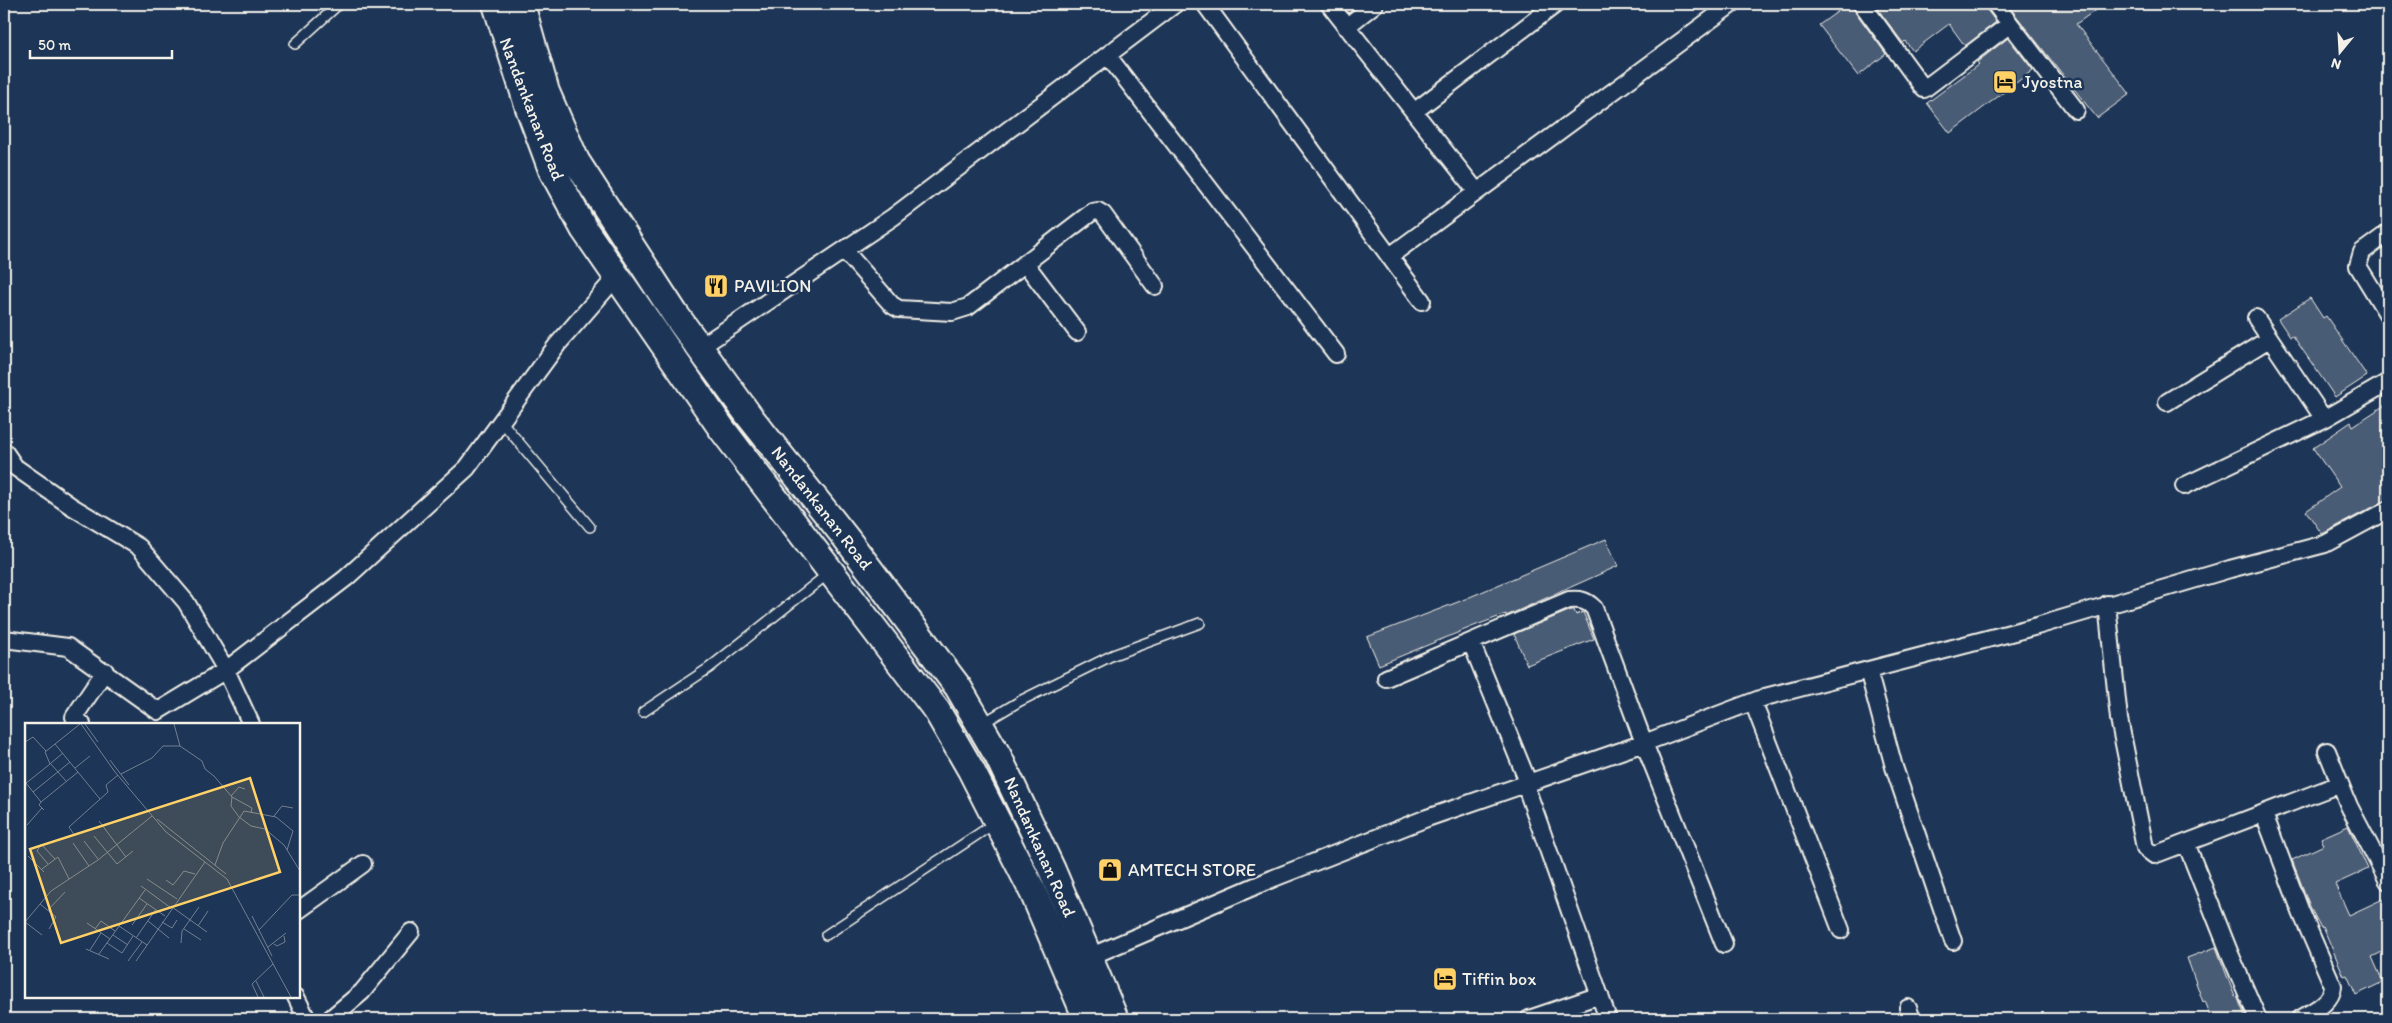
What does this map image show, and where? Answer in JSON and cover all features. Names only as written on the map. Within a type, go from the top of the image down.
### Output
[{"type":"main road","name":"Nandankanan Road","points":[[496,4],[529,108],[552,170],[584,229],[715,419],[937,711],[971,770],[1033,892],[1087,1019]]},
{"type":"main road","name":"Nandankanan Road","points":[[521,4],[546,92],[576,160],[699,348],[952,680],[980,725],[998,756],[1115,1019]]},
{"type":"main road","points":[[715,419],[739,402]]},
{"type":"street","points":[[699,348],[892,217],[1175,4]]},
{"type":"street","points":[[1205,4],[1422,301]]},
{"type":"street","points":[[1329,4],[1477,192]]},
{"type":"street","points":[[1346,26],[1374,4]]},
{"type":"street","points":[[1415,111],[1556,4]]},
{"type":"street","points":[[1390,256],[1732,4]]},
{"type":"street","points":[[1862,4],[1924,89],[2010,24]]},
{"type":"street","points":[[1995,4],[2076,110]]},
{"type":"street","points":[[1108,56],[1336,354]]},
{"type":"street","points":[[844,250],[885,300],[899,309],[959,310],[968,307],[1092,212],[1098,211],[1103,214],[1155,286]]},
{"type":"street","points":[[2388,234],[2362,252],[2358,266],[2388,315]]},
{"type":"street","points":[[1025,263],[1077,332]]},
{"type":"street","points":[[4,638],[68,646],[158,711],[226,670],[346,578],[385,545],[467,468],[557,345],[617,276]]},
{"type":"street","points":[[2256,318],[2324,419]]},
{"type":"street","points":[[2167,402],[2270,339]]},
{"type":"street","points":[[2184,486],[2324,419],[2388,382]]},
{"type":"street","points":[[4,451],[14,467],[71,506],[139,547],[186,602],[226,670],[251,723]]},
{"type":"street","points":[[1089,957],[1268,881],[1427,818],[1644,743],[1753,702],[2037,626],[2107,604],[2326,544],[2388,510]]},
{"type":"street","points":[[1386,678],[1569,600],[1579,599],[1587,602],[1594,608],[1644,743],[1724,944]]},
{"type":"street","points":[[2107,604],[2119,719],[2145,848],[2154,855],[2340,784]]},
{"type":"street","points":[[1471,642],[1527,783],[1608,1019]]},
{"type":"street","points":[[1868,670],[1894,766],[1953,941]]},
{"type":"street","points":[[81,723],[74,717],[105,671]]},
{"type":"street","points":[[1753,702],[1841,930]]},
{"type":"street","points":[[2327,751],[2349,806],[2388,881]]},
{"type":"street","points":[[2264,814],[2301,912],[2333,986],[2328,1000],[2300,1019]]},
{"type":"street","points":[[2186,843],[2258,1019]]},
{"type":"street","points":[[300,909],[363,864]]},
{"type":"street","points":[[330,1019],[362,992],[412,932]]},
{"type":"street","points":[[1529,1019],[1600,995]]},
{"type":"street","points":[[296,998],[307,1019]]},
{"type":"lane","points":[[295,44],[339,4]]},
{"type":"lane","points":[[501,421],[590,526]]},
{"type":"lane","points":[[644,712],[709,668],[831,572]]},
{"type":"lane","points":[[980,725],[1020,701],[1113,655],[1200,623]]},
{"type":"lane","points":[[826,935],[997,822]]},
{"type":"building","points":[[1848,4],[1852,4],[1854,10],[1886,54],[1858,76],[1819,25]]},
{"type":"building","points":[[1874,4],[1985,4],[1996,22],[1965,46],[1949,24],[1913,51],[1905,41],[1903,43]]},
{"type":"building","points":[[2007,4],[2104,4],[2076,24],[2130,94],[2097,118]]},
{"type":"building","points":[[2008,38],[2033,70],[1950,133],[1927,103],[1979,64],[1977,62]]},
{"type":"building","points":[[2310,298],[2323,318],[2326,316],[2367,376],[2335,397],[2293,336],[2290,337],[2278,319]]},
{"type":"building","points":[[2388,403],[2388,499],[2322,534],[2306,511],[2340,487],[2313,448],[2351,422],[2353,426]]},
{"type":"building","points":[[1606,539],[1618,566],[1506,616],[1506,614],[1474,626],[1379,665],[1367,637],[1458,602]]},
{"type":"building","points":[[1574,610],[1576,615],[1583,612],[1594,639],[1527,665],[1514,634]]},
{"type":"building","points":[[2348,826],[2368,869],[2335,884],[2349,915],[2383,899],[2388,910],[2388,949],[2372,957],[2383,982],[2356,995],[2347,975],[2344,976],[2323,927],[2321,928],[2311,909],[2292,860],[2324,845],[2321,838]]},
{"type":"building","points":[[2216,947],[2235,997],[2237,996],[2246,1019],[2212,1019],[2205,1001],[2203,1002],[2187,958]]},
{"type":"place","name":"Jyostna","points":[[2005,82]]},
{"type":"place","name":"PAVILION","points":[[716,286]]},
{"type":"place","name":"AMTECH STORE","points":[[1110,870]]},
{"type":"place","name":"Tiffin box","points":[[1445,979]]}]
